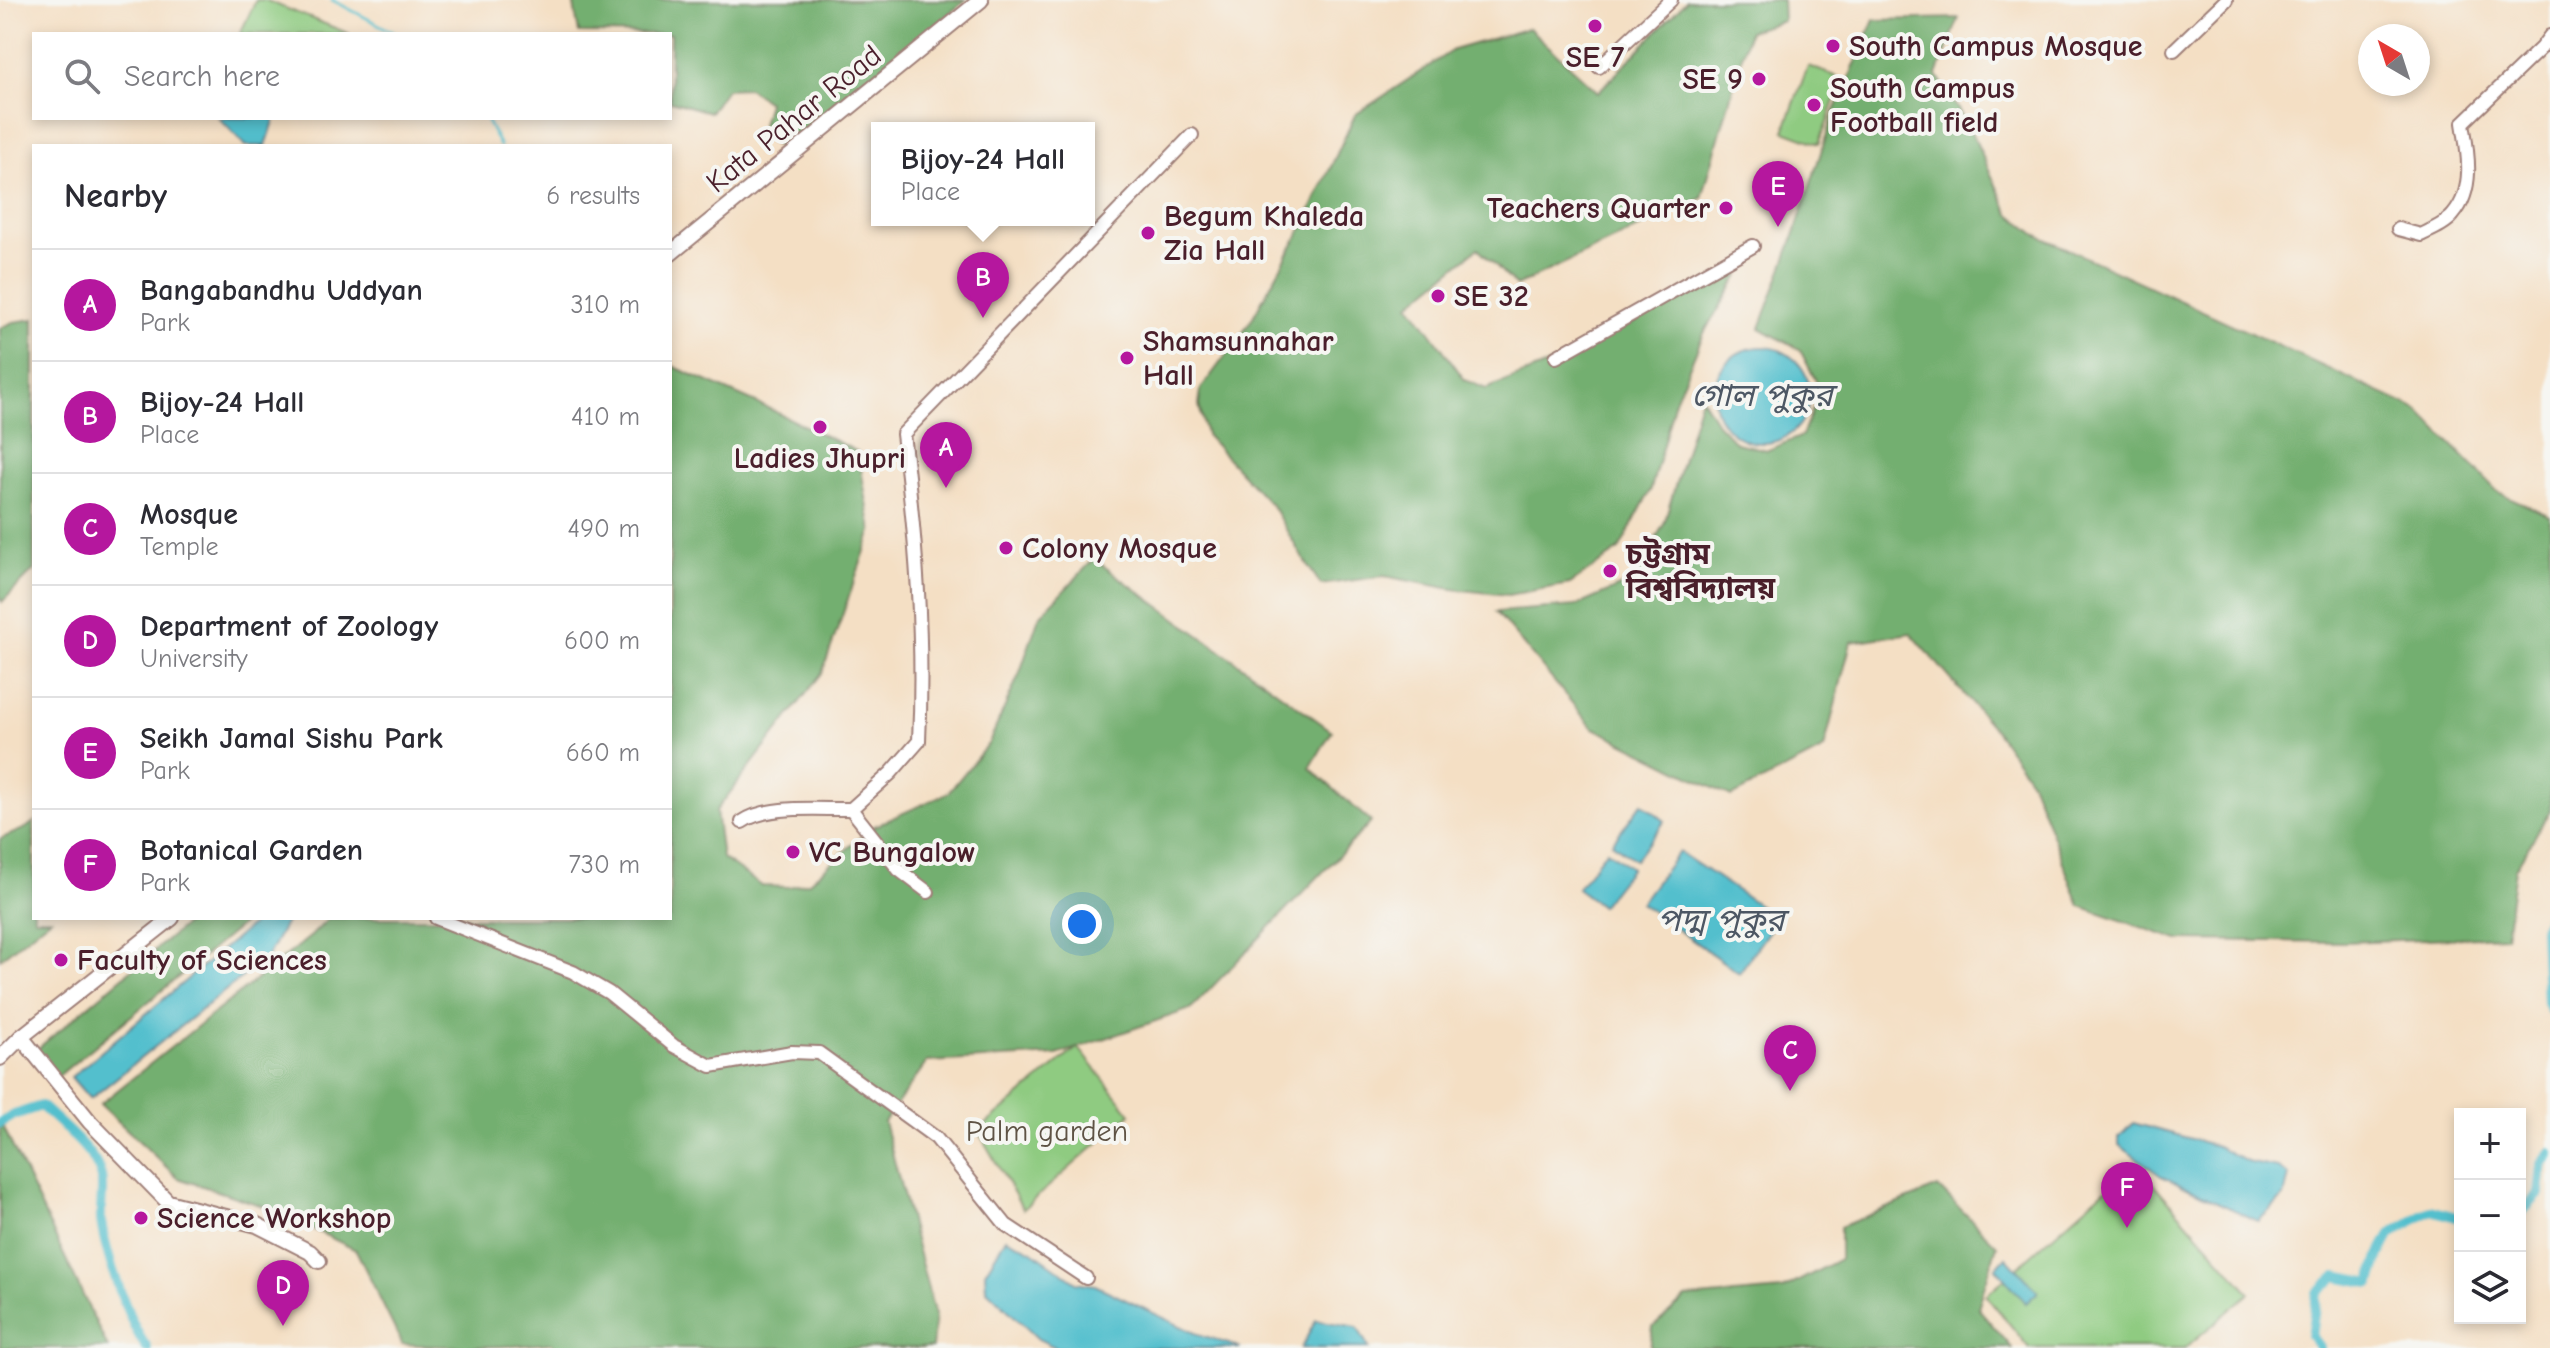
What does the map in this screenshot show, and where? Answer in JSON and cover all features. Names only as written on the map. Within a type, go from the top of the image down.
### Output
[{"type":"street","name":"Kata Pahar Road","points":[[674,251],[981,0]]},
{"type":"street","points":[[1599,67],[1671,0]]},
{"type":"street","points":[[2174,50],[2226,0]]},
{"type":"street","points":[[2398,229],[2421,235],[2452,217],[2463,199],[2469,162],[2463,123],[2550,36]]},
{"type":"street","points":[[742,822],[770,811],[851,809],[891,773],[919,741],[920,613],[916,536],[903,434],[1192,135]]},
{"type":"street","points":[[1556,357],[1753,246]]},
{"type":"street","points":[[851,809],[899,870],[928,892]]},
{"type":"street","points":[[0,1058],[21,1037],[169,920]]},
{"type":"street","points":[[441,920],[573,972],[609,993],[674,1046],[711,1066],[792,1052],[819,1053],[936,1138],[1006,1225],[1086,1278]]},
{"type":"street","points":[[21,1037],[90,1122],[168,1202],[257,1225],[310,1252],[319,1261]]},
{"type":"green space","points":[[256,0],[265,0],[345,32],[241,32]]},
{"type":"green space","points":[[573,0],[966,0],[782,149],[759,136],[768,102],[748,88],[726,89],[710,112],[672,102],[672,32],[579,32]]},
{"type":"green space","points":[[1687,0],[1782,0],[1783,21],[1749,31],[1702,198],[1516,286],[1478,248],[1410,304],[1465,380],[1486,389],[1557,361],[1730,274],[1739,276],[1704,333],[1675,400],[1651,489],[1619,550],[1570,584],[1508,595],[1452,589],[1384,576],[1321,585],[1273,507],[1206,435],[1199,405],[1201,389],[1249,324],[1303,227],[1355,115],[1453,50],[1529,28],[1598,92]]},
{"type":"green space","points":[[1959,18],[1937,75],[1970,129],[2009,213],[2035,234],[2418,410],[2498,492],[2550,516],[2550,811],[2515,869],[2506,936],[2344,942],[2178,940],[2080,906],[2031,781],[1995,730],[1911,633],[1851,642],[1824,749],[1731,797],[1592,727],[1496,612],[1576,606],[1631,582],[1664,524],[1701,397],[1717,423],[1736,443],[1768,450],[1802,436],[1814,406],[1816,381],[1800,350],[1760,328],[1791,245],[1832,118],[1874,20]]},
{"type":"green space","name":"South Campus Football field","points":[[1808,66],[1843,79],[1819,144],[1784,131]]},
{"type":"green space","points":[[32,319],[32,572],[2,602],[0,328]]},
{"type":"green space","points":[[672,366],[858,452],[872,531],[822,673],[716,811],[722,858],[762,886],[789,887],[809,882],[872,827],[948,793],[989,743],[1019,675],[1039,617],[1094,559],[1332,731],[1310,768],[1371,822],[1191,1009],[1057,1055],[927,1062],[884,1122],[935,1315],[932,1348],[554,1348],[553,1343],[477,1347],[402,1344],[356,1250],[269,1208],[178,1178],[100,1104],[327,920],[672,920]]},
{"type":"green space","points":[[32,824],[32,920],[49,920],[0,959],[0,839]]},
{"type":"green space","points":[[191,920],[248,920],[57,1077],[36,1050]]},
{"type":"green space","name":"Palm garden","points":[[1078,1047],[1131,1114],[1023,1209],[978,1131]]},
{"type":"green space","points":[[0,1120],[108,1348],[0,1348]]},
{"type":"green space","points":[[2135,1163],[2250,1293],[2185,1348],[2029,1348],[1986,1295]]},
{"type":"green space","points":[[1938,1187],[1997,1245],[1978,1308],[2012,1348],[1650,1348],[1653,1327],[1686,1298],[1782,1290],[1840,1259],[1840,1227]]},
{"type":"water","points":[[221,120],[274,120],[267,144],[244,144]]},
{"type":"water","name":"গোল পুকুর","points":[[1762,347],[1781,350],[1796,361],[1807,376],[1810,395],[1807,414],[1796,429],[1781,440],[1762,443],[1743,440],[1728,429],[1717,414],[1714,395],[1717,376],[1728,361],[1743,350]]},
{"type":"water","points":[[1642,803],[1665,821],[1635,860],[1612,843]]},
{"type":"water","points":[[1607,850],[1631,868],[1601,906],[1577,888]]},
{"type":"water","name":"পদ্ম পুকুর","points":[[1679,852],[1778,918],[1739,973],[1640,903]]},
{"type":"water","points":[[258,920],[287,920],[267,957],[90,1099],[71,1077]]},
{"type":"water","points":[[2133,1123],[2217,1146],[2247,1162],[2278,1168],[2289,1175],[2284,1197],[2258,1221],[2161,1176],[2119,1145],[2119,1137]]},
{"type":"water","points":[[1006,1238],[1031,1250],[1076,1282],[1095,1285],[1195,1333],[1241,1348],[1057,1348],[1038,1339],[986,1289],[985,1272]]},
{"type":"water","points":[[2006,1257],[2038,1292],[2026,1303],[1996,1268]]},
{"type":"water","points":[[1316,1320],[1357,1327],[1369,1348],[1301,1348]]},
{"type":"waterway","points":[[332,0],[393,32]]},
{"type":"waterway","points":[[486,120],[499,144]]},
{"type":"waterway","points":[[2550,914],[2544,926],[2547,1002],[2550,1010]]},
{"type":"waterway","points":[[0,1123],[41,1106],[92,1157],[101,1176],[101,1220],[112,1268],[132,1322],[147,1348]]},
{"type":"waterway","points":[[2526,1208],[2539,1194],[2542,1164],[2550,1153]]},
{"type":"waterway","points":[[2320,1348],[2311,1336],[2317,1293],[2336,1276],[2371,1283],[2379,1256],[2391,1234],[2431,1210],[2454,1216]]},
{"type":"place","name":"SE 7","points":[[1595,26]]},
{"type":"place","name":"South Campus Mosque","points":[[1833,46]]},
{"type":"place","name":"SE 9","points":[[1759,79]]},
{"type":"place","name":"South Campus Football field","points":[[1814,105]]},
{"type":"place","name":"Teachers Quarter","points":[[1726,208]]},
{"type":"place","name":"Seikh Jamal Sishu Park","points":[[1778,227]]},
{"type":"place","name":"Begum Khaleda Zia Hall","points":[[1148,233]]},
{"type":"place","name":"SE 32","points":[[1438,296]]},
{"type":"place","name":"Bijoy-24 Hall","points":[[983,318]]},
{"type":"place","name":"Shamsunnahar Hall","points":[[1127,358]]},
{"type":"place","name":"Ladies Jhupri","points":[[820,427]]},
{"type":"place","name":"Bangabandhu Uddyan","points":[[946,488]]},
{"type":"place","name":"Colony Mosque","points":[[1006,548]]},
{"type":"place","name":"চট্টগ্রাম বিশ্ববিদ্যালয়","points":[[1610,571]]},
{"type":"place","name":"VC Bungalow","points":[[793,852]]},
{"type":"place","name":"Faculty of Sciences","points":[[61,960]]},
{"type":"place","name":"Mosque","points":[[1790,1091]]},
{"type":"place","name":"Science Workshop","points":[[141,1218]]},
{"type":"place","name":"Botanical Garden","points":[[2127,1228]]},
{"type":"place","name":"Department of Zoology","points":[[283,1326]]}]
